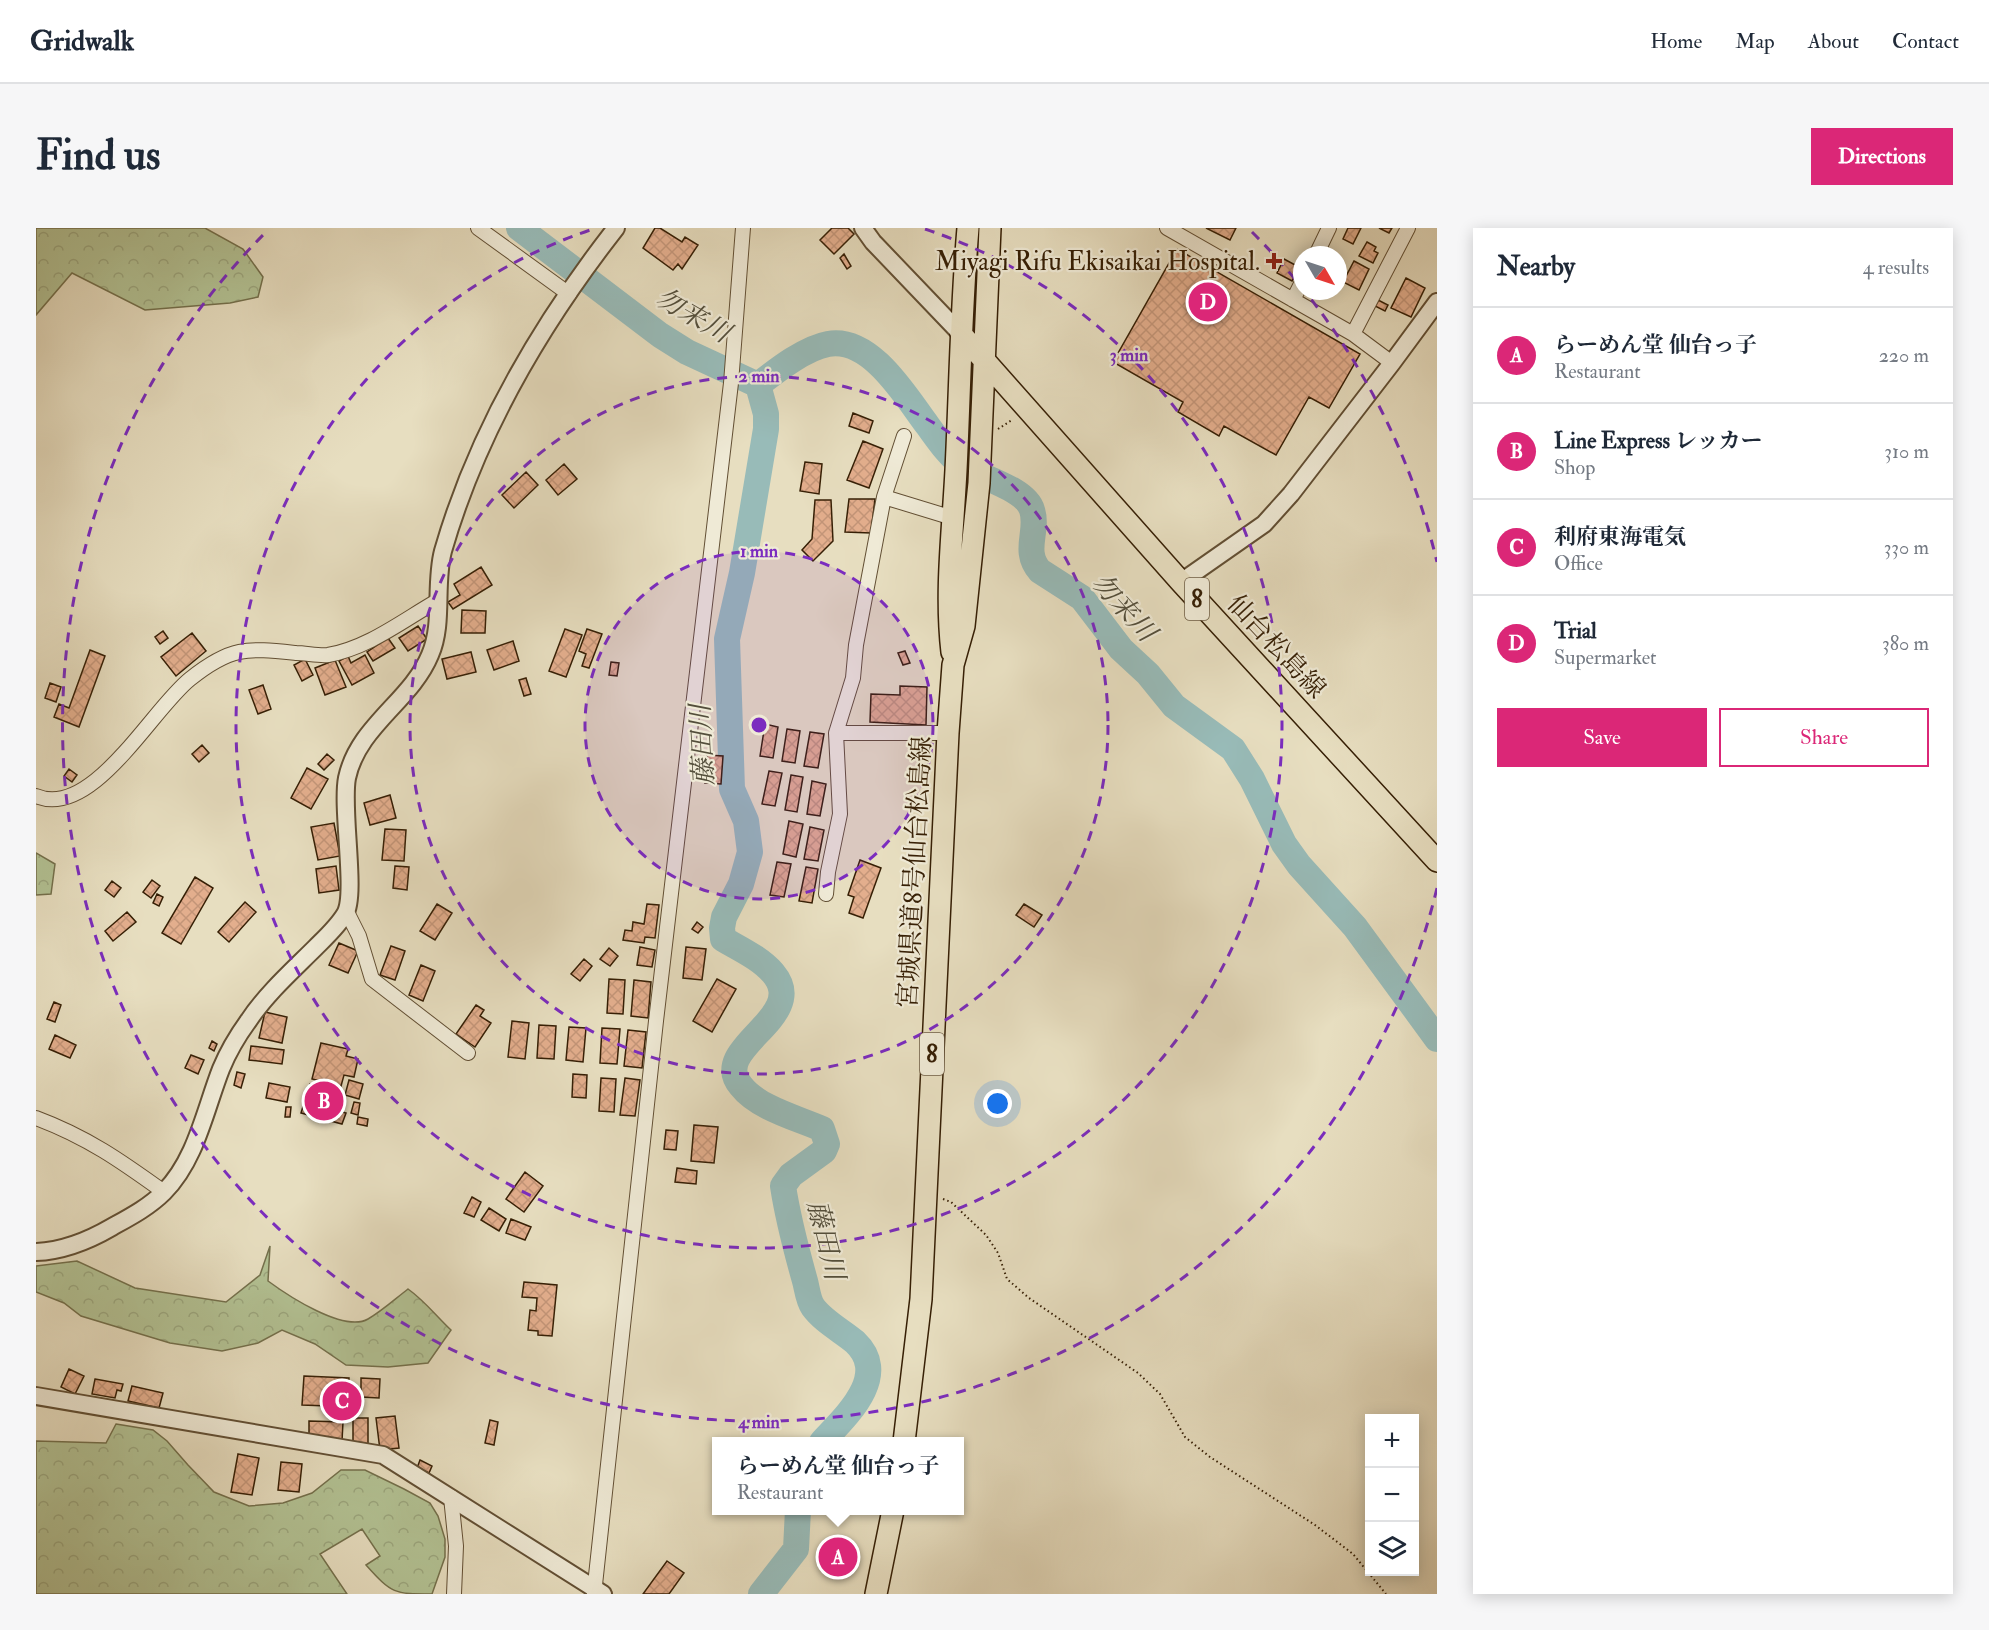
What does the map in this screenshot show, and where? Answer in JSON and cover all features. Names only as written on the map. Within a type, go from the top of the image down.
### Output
[{"type":"main road","name":"8","points":[[961,334],[968,228]]},
{"type":"main road","name":"8","points":[[989,430],[983,357],[990,228]]},
{"type":"main road","name":"仙台松島線","points":[[961,334],[1181,582],[1437,861]]},
{"type":"main road","name":"宮城県道8号仙台松島線","points":[[905,1437],[921,1299],[953,665],[949,624],[961,334]]},
{"type":"main road","name":"宮城県道8号仙台松島線","points":[[953,665],[964,626],[979,483],[989,430]]},
{"type":"main road","points":[[876,1594],[892,1515]]},
{"type":"street","points":[[478,228],[568,294]]},
{"type":"street","points":[[36,1396],[374,1452],[392,1460],[451,1497],[597,1592],[656,1021],[731,383],[743,228]]},
{"type":"street","points":[[863,228],[873,242],[961,334]]},
{"type":"street","points":[[1167,228],[1353,334],[1392,363]]},
{"type":"street","points":[[1320,246],[1329,228]]},
{"type":"street","points":[[1353,334],[1408,228]]},
{"type":"street","points":[[36,1252],[58,1250],[90,1240],[147,1206],[164,1192],[187,1160],[222,1066],[240,1033],[256,1010],[347,912],[350,896],[346,824],[347,778],[361,742],[424,668],[432,652],[438,622],[437,601],[445,546],[488,431],[528,357],[568,294],[612,233]]},
{"type":"street","points":[[1181,582],[1264,524],[1291,494],[1437,302]]},
{"type":"street","points":[[826,894],[828,872],[840,814],[836,733],[853,678],[856,645],[884,497],[904,436]]},
{"type":"street","points":[[884,497],[953,518]]},
{"type":"street","points":[[36,796],[62,799],[85,790],[119,758],[165,704],[190,679],[222,657],[243,650],[326,655],[355,647],[389,631],[437,601]]},
{"type":"street","points":[[836,733],[948,733]]},
{"type":"street","points":[[347,912],[359,936],[372,979],[468,1053]]},
{"type":"street","points":[[36,1118],[72,1132],[107,1152],[164,1192]]},
{"type":"street","points":[[451,1497],[456,1546],[454,1594]]},
{"type":"path","points":[[989,430],[1012,420]]},
{"type":"path","points":[[943,1199],[951,1202],[986,1234],[998,1253],[1007,1278],[1014,1285],[1029,1298],[1138,1373],[1160,1394],[1185,1437],[1210,1457],[1305,1519],[1353,1554],[1386,1594]]},
{"type":"green space","points":[[36,228],[205,228],[243,249],[263,277],[258,297],[230,303],[145,310],[72,273],[36,315]]},
{"type":"green space","points":[[36,853],[55,864],[51,894],[36,895]]},
{"type":"green space","points":[[270,1246],[268,1281],[288,1295],[331,1317],[358,1322],[368,1319],[408,1289],[451,1330],[428,1363],[388,1367],[346,1365],[315,1344],[282,1330],[258,1343],[222,1351],[170,1343],[81,1316],[64,1303],[36,1292],[36,1266],[77,1261],[135,1288],[226,1302],[260,1275]]},
{"type":"green space","points":[[116,1424],[153,1430],[167,1441],[214,1492],[249,1506],[283,1503],[312,1493],[341,1470],[365,1470],[404,1489],[430,1503],[438,1516],[445,1539],[445,1557],[432,1594],[409,1594],[394,1590],[382,1582],[366,1565],[380,1556],[362,1529],[320,1554],[347,1594],[36,1594],[36,1441],[106,1443]]},
{"type":"building","points":[[655,228],[660,228],[682,242],[685,237],[698,245],[682,269],[678,264],[673,270],[643,248]]},
{"type":"building","points":[[832,228],[848,228],[854,234],[834,254],[820,240]]},
{"type":"building","points":[[1206,228],[1236,228],[1230,240]]},
{"type":"building","points":[[1348,228],[1361,228],[1353,244],[1343,239]]},
{"type":"building","points":[[1379,228],[1392,228],[1389,233]]},
{"type":"building","points":[[1367,242],[1376,247],[1374,251],[1378,253],[1373,263],[1359,256]]},
{"type":"building","points":[[1177,249],[1360,354],[1329,408],[1309,397],[1276,455],[1224,426],[1219,436],[1178,412],[1183,402],[1113,362]]},
{"type":"building","points":[[844,254],[851,266],[847,269],[840,258]]},
{"type":"building","points":[[1284,259],[1293,264],[1292,281],[1277,273]]},
{"type":"building","points":[[1354,261],[1369,269],[1359,290],[1347,284],[1347,274]]},
{"type":"building","points":[[1406,278],[1425,288],[1411,317],[1391,308]]},
{"type":"building","points":[[1378,300],[1388,305],[1385,311],[1375,306]]},
{"type":"building","points":[[853,413],[873,421],[869,433],[849,426]]},
{"type":"building","points":[[863,441],[883,449],[869,488],[847,480]]},
{"type":"building","points":[[805,462],[822,464],[819,494],[800,491]]},
{"type":"building","points":[[564,464],[577,479],[558,495],[546,480]]},
{"type":"building","points":[[526,472],[538,485],[514,508],[502,495]]},
{"type":"building","points":[[849,499],[875,499],[871,533],[845,532]]},
{"type":"building","points":[[815,500],[831,500],[833,541],[813,561],[802,550],[812,539]]},
{"type":"building","points":[[481,567],[492,585],[453,609],[448,602],[460,595],[454,584]]},
{"type":"building","points":[[462,610],[486,611],[485,633],[461,633]]},
{"type":"building","points":[[418,626],[427,639],[408,651],[399,638]]},
{"type":"building","points":[[565,629],[582,635],[566,677],[549,671]]},
{"type":"building","points":[[587,629],[602,634],[589,668],[582,666],[586,654],[579,651]]},
{"type":"building","points":[[163,631],[168,638],[160,644],[155,637]]},
{"type":"building","points":[[192,633],[206,651],[176,676],[161,657]]},
{"type":"building","points":[[388,638],[395,648],[373,661],[367,652]]},
{"type":"building","points":[[513,641],[519,661],[494,670],[487,650]]},
{"type":"building","points":[[90,650],[105,656],[79,727],[54,717],[59,704],[69,708]]},
{"type":"building","points":[[905,651],[910,663],[903,665],[898,653]]},
{"type":"building","points":[[471,652],[476,672],[447,679],[442,659]]},
{"type":"building","points":[[365,655],[374,673],[352,685],[339,661],[348,656],[351,663]]},
{"type":"building","points":[[305,659],[313,675],[302,681],[294,665]]},
{"type":"building","points":[[335,660],[346,687],[325,695],[315,668]]},
{"type":"building","points":[[611,662],[619,663],[617,676],[609,675]]},
{"type":"building","points":[[526,678],[531,694],[524,696],[519,680]]},
{"type":"building","points":[[50,683],[61,687],[56,702],[45,698]]},
{"type":"building","points":[[263,685],[271,709],[258,714],[249,690]]},
{"type":"building","points":[[900,686],[927,687],[926,725],[870,722],[871,694],[900,695]]},
{"type":"building","points":[[765,724],[778,727],[773,758],[760,756]]},
{"type":"building","points":[[787,729],[800,731],[795,763],[782,761]]},
{"type":"building","points":[[810,732],[824,734],[818,768],[804,766]]},
{"type":"building","points":[[202,745],[209,753],[199,762],[192,754]]},
{"type":"building","points":[[327,754],[334,760],[324,770],[318,764]]},
{"type":"building","points":[[707,755],[723,756],[721,784],[705,783]]},
{"type":"building","points":[[307,768],[328,779],[311,809],[291,798]]},
{"type":"building","points":[[69,769],[77,775],[72,782],[64,776]]},
{"type":"building","points":[[769,771],[782,773],[775,806],[762,804]]},
{"type":"building","points":[[791,775],[803,777],[797,812],[785,810]]},
{"type":"building","points":[[812,781],[826,784],[820,816],[807,814]]},
{"type":"building","points":[[390,795],[396,818],[370,825],[364,803]]},
{"type":"building","points":[[789,821],[803,824],[796,857],[783,854]]},
{"type":"building","points":[[334,823],[340,856],[318,860],[311,827]]},
{"type":"building","points":[[810,827],[824,830],[818,861],[804,859]]},
{"type":"building","points":[[385,829],[406,830],[404,861],[382,860]]},
{"type":"building","points":[[860,860],[881,868],[863,918],[849,913],[854,897],[848,895]]},
{"type":"building","points":[[777,862],[791,864],[784,897],[770,895]]},
{"type":"building","points":[[336,866],[339,890],[319,893],[316,869]]},
{"type":"building","points":[[395,866],[409,867],[407,890],[393,888]]},
{"type":"building","points":[[806,867],[818,869],[812,903],[799,901]]},
{"type":"building","points":[[195,877],[213,888],[181,944],[162,933]]},
{"type":"building","points":[[152,880],[160,886],[151,898],[143,892]]},
{"type":"building","points":[[112,881],[121,888],[114,897],[105,890]]},
{"type":"building","points":[[157,894],[163,897],[159,906],[153,903]]},
{"type":"building","points":[[245,902],[256,912],[229,942],[218,932]]},
{"type":"building","points":[[437,904],[452,913],[435,940],[420,931]]},
{"type":"building","points":[[647,904],[659,905],[655,938],[645,937],[644,943],[623,940],[625,930],[632,931],[633,922],[644,924]]},
{"type":"building","points":[[1024,904],[1042,915],[1034,927],[1016,915]]},
{"type":"building","points":[[127,912],[136,922],[113,941],[105,931]]},
{"type":"building","points":[[697,922],[703,927],[698,933],[692,929]]},
{"type":"building","points":[[339,943],[358,951],[348,973],[329,965]]},
{"type":"building","points":[[391,946],[405,951],[395,980],[380,975]]},
{"type":"building","points":[[640,947],[655,950],[652,967],[637,965]]},
{"type":"building","points":[[686,947],[706,949],[702,980],[683,978]]},
{"type":"building","points":[[609,948],[618,956],[610,966],[600,959]]},
{"type":"building","points":[[584,959],[592,966],[580,981],[571,974]]},
{"type":"building","points":[[421,965],[435,971],[423,1001],[409,995]]},
{"type":"building","points":[[609,979],[625,980],[623,1014],[607,1013]]},
{"type":"building","points":[[717,979],[736,989],[712,1032],[693,1021]]},
{"type":"building","points":[[634,980],[651,982],[648,1018],[631,1016]]},
{"type":"building","points":[[54,1002],[61,1005],[55,1022],[47,1019]]},
{"type":"building","points":[[476,1005],[484,1010],[480,1016],[491,1023],[475,1047],[456,1034]]},
{"type":"building","points":[[265,1012],[287,1017],[282,1043],[259,1038]]},
{"type":"building","points":[[512,1021],[529,1023],[525,1059],[508,1057]]},
{"type":"building","points":[[539,1025],[556,1026],[554,1059],[537,1058]]},
{"type":"building","points":[[569,1027],[586,1028],[583,1062],[566,1060]]},
{"type":"building","points":[[602,1028],[620,1029],[617,1064],[600,1063]]},
{"type":"building","points":[[628,1030],[646,1032],[642,1068],[624,1066]]},
{"type":"building","points":[[55,1035],[76,1045],[70,1058],[49,1049]]},
{"type":"building","points":[[212,1041],[217,1044],[214,1051],[209,1048]]},
{"type":"building","points":[[321,1043],[348,1049],[346,1056],[358,1059],[354,1077],[344,1075],[341,1086],[312,1079]]},
{"type":"building","points":[[251,1046],[284,1050],[282,1064],[249,1060]]},
{"type":"building","points":[[191,1055],[204,1060],[198,1074],[185,1068]]},
{"type":"building","points":[[237,1072],[245,1074],[241,1088],[234,1085]]},
{"type":"building","points":[[573,1074],[587,1075],[586,1098],[572,1097]]},
{"type":"building","points":[[601,1078],[616,1079],[614,1112],[599,1111]]},
{"type":"building","points":[[625,1078],[640,1080],[635,1116],[620,1115]]},
{"type":"building","points":[[349,1080],[363,1084],[359,1099],[345,1095]]},
{"type":"building","points":[[269,1083],[290,1087],[287,1102],[266,1098]]},
{"type":"building","points":[[310,1084],[339,1092],[334,1110],[346,1113],[342,1124],[301,1113]]},
{"type":"building","points":[[354,1102],[360,1103],[358,1115],[351,1113]]},
{"type":"building","points":[[286,1107],[291,1107],[290,1117],[285,1117]]},
{"type":"building","points":[[358,1117],[368,1119],[367,1126],[357,1124]]},
{"type":"building","points":[[694,1125],[718,1127],[714,1163],[691,1161]]},
{"type":"building","points":[[666,1130],[678,1131],[676,1150],[664,1149]]},
{"type":"building","points":[[677,1168],[697,1171],[696,1184],[675,1182]]},
{"type":"building","points":[[525,1172],[543,1186],[524,1212],[506,1199]]},
{"type":"building","points":[[472,1197],[481,1202],[474,1217],[464,1213]]},
{"type":"building","points":[[489,1208],[506,1219],[499,1231],[481,1220]]},
{"type":"building","points":[[511,1219],[531,1227],[525,1240],[506,1233]]},
{"type":"building","points":[[524,1282],[557,1285],[552,1336],[538,1335],[538,1331],[528,1330],[530,1310],[536,1311],[537,1298],[522,1297]]},
{"type":"building","points":[[69,1369],[84,1376],[75,1394],[61,1387]]},
{"type":"building","points":[[304,1376],[349,1378],[348,1396],[329,1395],[328,1406],[302,1405]]},
{"type":"building","points":[[361,1378],[380,1379],[379,1398],[361,1397]]},
{"type":"building","points":[[95,1379],[123,1384],[121,1391],[117,1390],[115,1398],[92,1394]]},
{"type":"building","points":[[132,1386],[163,1393],[159,1408],[128,1401]]},
{"type":"building","points":[[395,1416],[399,1448],[380,1450],[376,1418]]},
{"type":"building","points":[[353,1418],[368,1418],[368,1445],[353,1445]]},
{"type":"building","points":[[490,1420],[498,1422],[494,1445],[485,1443]]},
{"type":"building","points":[[309,1421],[343,1422],[342,1441],[309,1440]]},
{"type":"building","points":[[238,1454],[259,1458],[252,1495],[231,1492]]},
{"type":"building","points":[[420,1460],[432,1466],[429,1473],[417,1468]]},
{"type":"building","points":[[281,1462],[302,1464],[299,1492],[278,1490]]},
{"type":"building","points":[[837,1538],[854,1543],[846,1574],[840,1572],[839,1578],[833,1576],[834,1570],[819,1567],[824,1547],[834,1549]]},
{"type":"building","points":[[667,1561],[684,1573],[669,1594],[643,1594]]},
{"type":"waterway","name":"勿来川","points":[[519,228],[660,335],[687,352],[758,385]]},
{"type":"waterway","name":"勿来川","points":[[758,385],[791,361],[819,346],[844,344],[859,349],[886,371],[944,448],[959,463],[1021,496],[1032,510],[1034,518],[1032,556],[1040,571],[1082,598],[1121,649],[1148,674],[1174,706],[1233,749],[1252,779],[1284,844],[1299,865],[1355,927],[1437,1039]]},
{"type":"waterway","name":"藤田川","points":[[758,385],[766,414],[766,429],[742,573],[727,639],[732,789],[746,821],[750,852],[741,884],[724,917],[722,928],[723,939],[750,954],[768,968],[781,989],[779,1004],[771,1018],[737,1058],[734,1072],[748,1094],[768,1106],[822,1129],[827,1144],[824,1151],[791,1175],[783,1186],[795,1246],[811,1304],[822,1317],[855,1342],[865,1355],[868,1368],[861,1395],[827,1437]]},
{"type":"waterway","name":"藤田川","points":[[761,1594],[796,1549],[798,1515]]},
{"type":"place","name":"Miyagi Rifu Ekisaikai Hospital.","points":[[1274,261]]},
{"type":"place","name":"Trial","points":[[1208,302]]},
{"type":"place","name":"Line Express レッカー","points":[[324,1101]]},
{"type":"place","name":"利府東海電気","points":[[342,1401]]},
{"type":"place","name":"らーめん堂 仙台っ子","points":[[838,1557]]}]
